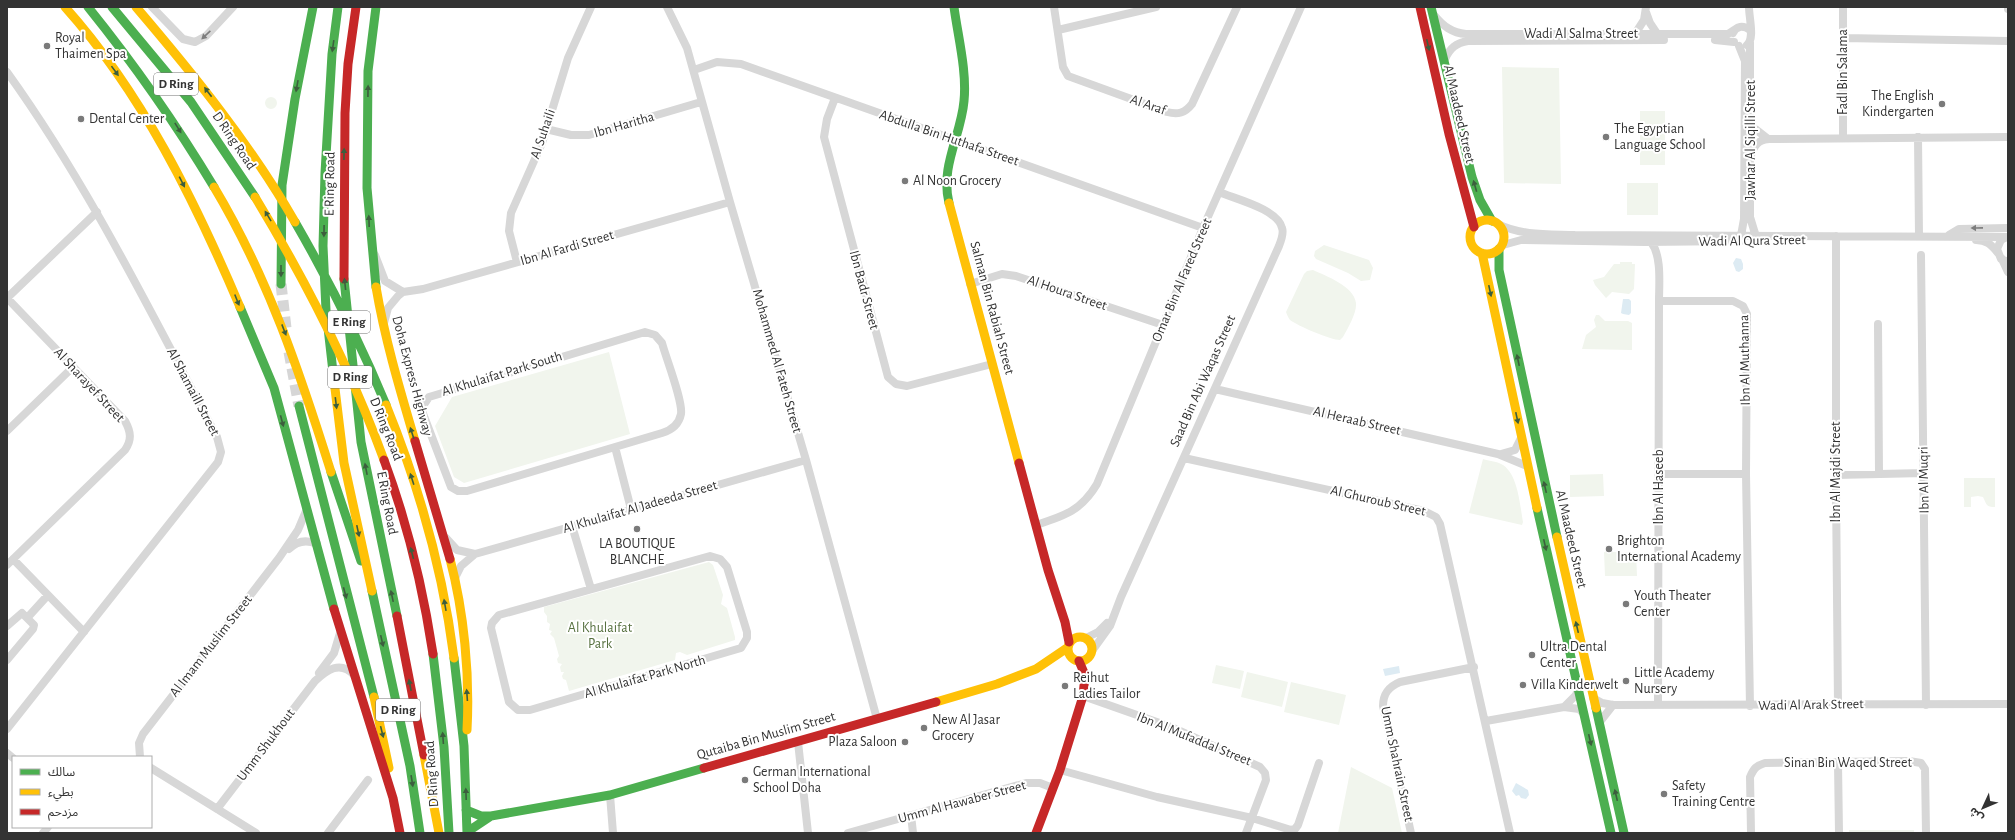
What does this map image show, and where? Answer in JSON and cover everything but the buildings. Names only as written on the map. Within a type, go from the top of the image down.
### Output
[{"type":"main road","name":"D Ring","points":[[65,7],[83,27],[147,119],[170,160],[214,245],[274,388],[306,511],[317,544],[340,632],[393,798],[400,833]]},
{"type":"main road","name":"D Ring Road","points":[[88,7],[129,58],[170,116],[228,214],[277,312],[311,406],[343,515],[371,589],[410,766],[420,833]]},
{"type":"main road","name":"D Ring Road","points":[[112,7],[188,99],[235,166],[288,250],[341,355],[390,477],[411,546],[425,605],[440,697],[449,833]]},
{"type":"main road","name":"D Ring Road","points":[[136,7],[198,80],[247,146],[292,218],[350,323],[388,410],[418,496],[434,556],[452,643],[464,748],[467,833]]},
{"type":"main road","points":[[281,284],[282,185],[295,99],[313,7]]},
{"type":"main road","name":"E Ring Road","points":[[338,7],[332,54],[325,173],[323,246],[326,310],[344,463],[371,589]]},
{"type":"main road","name":"E Ring Road","points":[[356,7],[348,64],[345,113],[343,274],[361,442],[401,634],[439,833]]},
{"type":"main road","name":"Doha Express Highway","points":[[376,7],[368,71],[367,188],[369,237],[373,271],[383,329],[408,418],[445,537],[455,578],[465,652],[468,711],[464,748]]},
{"type":"main road","name":"Salman Bin Rabiah Street","points":[[954,7],[964,83],[964,102],[946,175],[946,187],[970,284],[1036,525],[1062,612],[1068,645]]},
{"type":"main road","name":"Al Maadeed Street","points":[[1420,7],[1449,134],[1474,227]]},
{"type":"main road","name":"Al Maadeed Street","points":[[1432,11],[1445,59],[1460,131],[1478,195],[1483,209],[1495,222]]},
{"type":"main road","points":[[1482,221],[1495,222],[1504,234],[1501,247],[1490,254],[1482,253],[1476,250],[1471,240],[1471,233],[1474,227],[1482,221]]},
{"type":"main road","name":"Al Maadeed Street","points":[[1501,247],[1500,270],[1521,377],[1624,833]]},
{"type":"main road","name":"Al Maadeed Street","points":[[1482,253],[1527,466],[1611,833]]},
{"type":"main road","points":[[299,406],[316,483],[385,745],[393,798]]},
{"type":"main road","name":"Salman Bin Rabiah Street","points":[[1062,612],[1083,637]]},
{"type":"main road","points":[[1083,637],[1091,644],[1092,652],[1085,660],[1076,661],[1069,655],[1068,645],[1074,638],[1083,637]]},
{"type":"main road","name":"Qutaiba Bin Muslim Street","points":[[466,810],[481,816],[491,816],[610,795],[1006,681],[1043,665],[1068,645]]},
{"type":"main road","name":"Saad Bin Abi Waqas Street","points":[[1036,833],[1060,770],[1088,683],[1092,652]]},
{"type":"main road","name":"Qutaiba Bin Muslim Street","points":[[1043,665],[1076,661]]},
{"type":"main road","name":"Saad Bin Abi Waqas Street","points":[[1076,661],[1085,675],[1083,695]]},
{"type":"main road","name":"Qutaiba Bin Muslim Street","points":[[467,833],[491,816]]},
{"type":"street","points":[[152,7],[183,40],[195,42],[206,36],[233,7]]},
{"type":"street","name":"Al Suhaili","points":[[516,262],[509,231],[512,213],[536,158],[568,58],[591,7]]},
{"type":"street","name":"Mohammed Al Fateh Street","points":[[667,7],[687,48],[694,70],[701,102],[806,460],[877,719]]},
{"type":"street","name":"Al Araf","points":[[1054,7],[1063,67],[1068,76],[1167,112],[1178,114],[1186,111],[1192,104],[1236,7]]},
{"type":"street","points":[[1058,30],[1156,7]]},
{"type":"street","name":"Omar Bin Al Fared Street","points":[[1036,525],[1072,512],[1090,495],[1097,484],[1203,228],[1301,7]]},
{"type":"street","points":[[1744,7],[1743,20],[1732,36],[1736,44],[1745,46],[1750,42],[1752,36],[1750,30],[1749,7]]},
{"type":"street","name":"Fadl Bin Salama","points":[[1843,7],[1843,137]]},
{"type":"street","points":[[1635,34],[1640,28],[1646,9]]},
{"type":"street","points":[[1646,9],[1650,23],[1658,35]]},
{"type":"street","name":"Wadi Al Salma Street","points":[[1432,11],[1440,22],[1452,31],[1466,34],[1728,34],[1737,28]]},
{"type":"street","points":[[1737,28],[1743,26],[1750,30]]},
{"type":"street","points":[[1844,38],[2008,41]]},
{"type":"street","name":"Wadi Al Salma Street","points":[[1445,59],[1454,46],[1460,42],[1468,41],[1717,40],[1736,44]]},
{"type":"street","name":"Jawhar Al Siqilli Street","points":[[1750,42],[1750,217],[1757,238]]},
{"type":"street","name":"Jawhar Al Siqilli Street","points":[[1736,44],[1745,61],[1744,219],[1740,238]]},
{"type":"street","name":"Abdulla Bin Huthafa Street","points":[[694,70],[717,62],[741,64],[835,98],[954,138],[1203,228]]},
{"type":"street","name":"Al Shamaill Street","points":[[7,72],[51,136],[97,212],[217,437],[221,452],[218,462],[7,729]]},
{"type":"street","name":"Ibn Badr Street","points":[[835,98],[827,119],[824,137],[888,377],[896,384],[907,386],[992,364]]},
{"type":"street","name":"Ibn Haritha","points":[[546,129],[571,135],[589,135],[701,102]]},
{"type":"street","points":[[1751,122],[1754,128],[1768,139]]},
{"type":"street","points":[[1751,155],[1758,143],[1762,140],[1768,139],[2008,136]]},
{"type":"street","points":[[1918,137],[1920,236]]},
{"type":"street","name":"Saad Bin Abi Waqas Street","points":[[1092,652],[1110,626],[1114,613],[1279,246],[1283,229],[1278,220],[1268,212],[1219,192]]},
{"type":"street","name":"Ibn Al Fardi Street","points":[[403,292],[423,289],[730,202]]},
{"type":"street","points":[[7,298],[97,212]]},
{"type":"street","name":"Wadi Al Qura Street","points":[[1495,222],[1512,230],[1533,233],[1740,238],[1984,240],[1992,246],[2002,258]]},
{"type":"street","name":"Wadi Al Qura Street","points":[[1948,235],[1959,229],[2008,228]]},
{"type":"street","name":"Wadi Al Qura Street","points":[[1836,238],[1948,235],[2007,237]]},
{"type":"street","points":[[369,237],[380,272],[385,281],[403,292],[388,308],[383,329]]},
{"type":"street","points":[[2007,237],[1999,243],[2002,258],[2008,272]]},
{"type":"street","name":"Wadi Al Qura Street","points":[[1501,247],[1521,240],[1672,242],[1740,238]]},
{"type":"street","name":"Ibn Al Majdi Street","points":[[1836,238],[1838,704]]},
{"type":"street","name":"Ibn Al Haseeb","points":[[1645,242],[1651,242],[1655,248],[1658,270],[1659,301],[1658,705]]},
{"type":"street","name":"Ibn Al Haseeb","points":[[1658,270],[1660,247],[1664,243],[1672,242]]},
{"type":"street","name":"Ibn Al Muqri","points":[[1921,255],[1926,704]]},
{"type":"street","name":"Al Houra Street","points":[[970,284],[1002,274],[1016,276],[1163,325]]},
{"type":"street","name":"Al Sharayef Street","points":[[7,298],[125,421],[130,433],[130,439],[125,450],[10,562],[48,595],[84,632]]},
{"type":"street","name":"Ibn Al Muthanna","points":[[1659,301],[1726,301],[1738,303],[1745,309],[1747,318],[1746,474],[1750,706]]},
{"type":"street","points":[[1878,324],[1879,474]]},
{"type":"street","name":"Al Khulaifat Park South","points":[[650,332],[662,343],[681,409],[681,415],[674,427],[669,431],[615,447],[467,491],[458,491],[449,484],[424,417],[423,406],[429,397],[456,387],[610,341],[650,332]]},
{"type":"street","points":[[7,431],[73,367]]},
{"type":"street","name":"Al Heraab Street","points":[[1215,389],[1498,454],[1527,466]]},
{"type":"street","points":[[1498,454],[1506,454],[1515,450],[1521,438]]},
{"type":"street","points":[[615,447],[631,509]]},
{"type":"street","name":"Al Ghuroub Street","points":[[1184,458],[1431,513],[1436,517],[1440,524],[1474,667],[1510,833]]},
{"type":"street","name":"Al Khulaifat Al Jadeeda Street","points":[[455,578],[460,566],[475,554],[806,460]]},
{"type":"street","points":[[1836,475],[1924,473]]},
{"type":"street","points":[[1659,474],[1746,474]]},
{"type":"street","points":[[140,756],[139,743],[143,734],[279,558],[298,530],[306,511]]},
{"type":"street","points":[[572,526],[591,589]]},
{"type":"street","points":[[445,537],[458,550],[475,554]]},
{"type":"street","points":[[279,558],[292,546],[299,542],[307,541],[317,544]]},
{"type":"street","name":"Al Khulaifat Park North","points":[[704,557],[715,557],[724,562],[727,567],[747,638],[741,648],[735,651],[530,710],[518,710],[513,707],[508,696],[492,633],[492,623],[495,619],[504,614],[591,589],[704,557]]},
{"type":"street","points":[[28,617],[48,595]]},
{"type":"street","points":[[7,626],[21,613],[28,617],[34,624],[34,628],[7,660]]},
{"type":"street","name":"Saad Bin Abi Waqas Street","points":[[1083,637],[1101,630],[1114,613]]},
{"type":"street","name":"Umm Shukhout","points":[[217,809],[315,681],[334,653],[340,632]]},
{"type":"street","name":"Umm Shukhout","points":[[315,681],[334,667],[342,667],[354,675]]},
{"type":"street","name":"Umm Shahrain Street","points":[[1411,833],[1383,706],[1383,697],[1392,686],[1400,682],[1474,667]]},
{"type":"street","points":[[1564,707],[1576,695],[1578,689]]},
{"type":"street","name":"Ibn Al Mufaddal Street","points":[[1083,695],[1171,727],[1240,756],[1260,767],[1265,773],[1266,780],[1246,833]]},
{"type":"street","name":"Wadi Al Arak Street","points":[[1593,698],[1613,705],[1750,706],[1838,704],[2008,704]]},
{"type":"street","points":[[1599,723],[1613,705]]},
{"type":"street","points":[[1486,721],[1564,707],[1579,709],[1584,714]]},
{"type":"street","points":[[798,742],[808,833]]},
{"type":"street","name":"Sinan Bin Waqed Street","points":[[1751,833],[1750,777],[1753,770],[1758,765],[1765,763],[1909,761],[1921,763],[1924,767],[1926,775],[1926,833]]},
{"type":"street","points":[[1060,770],[1157,797],[1252,818],[1288,830],[1295,829],[1319,763]]},
{"type":"street","points":[[1838,763],[1838,833]]},
{"type":"street","points":[[152,769],[256,833]]},
{"type":"street","points":[[328,833],[368,780]]},
{"type":"street","name":"Umm Al Hawaber Street","points":[[848,833],[1026,782],[1040,783],[1053,788]]},
{"type":"street","points":[[610,795],[613,833]]},
{"type":"street","points":[[911,816],[913,833]]},
{"type":"green space","points":[[1502,67],[1559,68],[1561,184],[1504,183]]},
{"type":"green space","points":[[269,97],[273,97],[277,103],[273,109],[269,109],[265,105],[265,101]]},
{"type":"green space","points":[[1640,111],[1665,111],[1665,165],[1640,165]]},
{"type":"green space","points":[[1627,183],[1658,183],[1658,215],[1627,215]]},
{"type":"green space","points":[[1324,245],[1369,260],[1373,268],[1370,280],[1361,281],[1348,273],[1316,259],[1314,256],[1315,251]]},
{"type":"green space","points":[[1620,262],[1632,262],[1632,264],[1635,264],[1634,289],[1629,294],[1612,292],[1606,298],[1595,285],[1593,280],[1604,277],[1614,264],[1620,264]]},
{"type":"green space","points":[[1313,270],[1339,282],[1354,297],[1356,307],[1354,316],[1340,340],[1322,335],[1300,326],[1290,320],[1286,312],[1304,274],[1307,271]]},
{"type":"green space","points":[[1596,315],[1599,315],[1605,321],[1628,321],[1632,323],[1632,350],[1582,349],[1586,335],[1596,327],[1594,320]]},
{"type":"green space","points":[[609,352],[630,434],[464,483],[454,477],[435,426],[452,397]]},
{"type":"green space","points":[[1483,459],[1501,464],[1507,468],[1511,474],[1515,482],[1519,499],[1523,522],[1522,525],[1469,513]]},
{"type":"green space","points":[[1603,474],[1604,496],[1570,497],[1570,475]]},
{"type":"green space","points":[[1964,478],[1995,478],[1995,507],[1988,506],[1983,497],[1978,496],[1971,497],[1971,507],[1964,507]]},
{"type":"green space","points":[[1604,552],[1636,552],[1637,576],[1605,576]]},
{"type":"green space","name":"Al Khulaifat Park","points":[[709,562],[713,565],[723,595],[721,604],[727,608],[735,640],[687,655],[680,652],[676,653],[675,660],[569,691],[566,680],[563,679],[562,676],[564,672],[561,672],[560,667],[562,664],[558,663],[557,659],[559,656],[554,638],[550,634],[552,631],[549,630],[550,624],[547,622],[544,607]]},
{"type":"green space","points":[[1216,665],[1244,671],[1240,689],[1212,683]]},
{"type":"green space","points":[[1247,672],[1288,682],[1282,707],[1241,697]]},
{"type":"green space","points":[[1291,682],[1346,695],[1339,725],[1284,712]]},
{"type":"green space","points":[[1351,767],[1392,788],[1402,833],[1338,833]]},
{"type":"green space","points":[[1849,830],[1914,830],[1914,833],[1849,833]]},
{"type":"shaded area","points":[[1736,258],[1741,259],[1743,264],[1743,269],[1739,272],[1736,271],[1733,263]]},
{"type":"shaded area","points":[[1623,299],[1629,299],[1631,301],[1631,313],[1629,315],[1621,313]]},
{"type":"shaded area","points":[[1399,666],[1400,673],[1385,676],[1383,669]]},
{"type":"shaded area","points":[[1516,783],[1528,790],[1529,795],[1526,799],[1521,798],[1519,795],[1516,796],[1512,791]]},
{"type":"tunnel","points":[[281,284],[286,328]]},
{"type":"tunnel","points":[[289,352],[299,406]]},
{"type":"traffic: fast","points":[[88,7],[122,50],[154,95],[185,140],[214,187]]},
{"type":"traffic: fast","points":[[112,7],[191,102],[255,197]]},
{"type":"traffic: fast","points":[[281,284],[282,185],[295,99],[313,7]]},
{"type":"traffic: fast","points":[[333,372],[326,310],[323,246],[325,173],[332,54],[338,7]]},
{"type":"traffic: fast","points":[[376,7],[368,71],[367,188],[376,287]]},
{"type":"traffic: fast","points":[[949,203],[947,176],[962,114],[965,90],[954,7]]},
{"type":"traffic: fast","points":[[1431,7],[1472,177],[1480,200],[1492,221]]},
{"type":"traffic: fast","points":[[295,222],[344,312],[386,405]]},
{"type":"traffic: fast","points":[[1499,249],[1499,270],[1557,537]]},
{"type":"traffic: fast","points":[[344,279],[361,442],[397,616]]},
{"type":"traffic: fast","points":[[240,307],[274,388],[334,609]]},
{"type":"traffic: fast","points":[[299,406],[374,697]]},
{"type":"traffic: fast","points":[[331,472],[361,561]]},
{"type":"traffic: fast","points":[[1537,508],[1611,833]]},
{"type":"traffic: fast","points":[[372,591],[410,766],[420,833]]},
{"type":"traffic: fast","points":[[433,654],[444,747],[449,833]]},
{"type":"traffic: fast","points":[[454,658],[464,746],[467,833]]},
{"type":"traffic: fast","points":[[1596,708],[1624,833]]},
{"type":"traffic: fast","points":[[466,810],[481,816],[491,816],[610,795],[704,768]]},
{"type":"traffic: fast","points":[[467,832],[491,816]]},
{"type":"traffic: slow","points":[[65,7],[93,40],[142,112],[185,188],[223,267],[240,307]]},
{"type":"traffic: slow","points":[[136,7],[200,84],[240,138],[278,193],[295,222]]},
{"type":"traffic: slow","points":[[214,187],[251,256],[267,291],[295,362],[331,472]]},
{"type":"traffic: slow","points":[[255,197],[292,260],[326,325],[357,391],[384,460]]},
{"type":"traffic: slow","points":[[949,203],[1019,463]]},
{"type":"traffic: slow","points":[[1490,220],[1499,225],[1503,230],[1504,237],[1503,244],[1499,249],[1494,253],[1484,254],[1480,253],[1471,244],[1470,234],[1471,230],[1480,221],[1490,220]]},
{"type":"traffic: slow","points":[[1482,253],[1537,508]]},
{"type":"traffic: slow","points":[[376,287],[388,346],[415,441]]},
{"type":"traffic: slow","points":[[333,372],[344,463],[372,591]]},
{"type":"traffic: slow","points":[[386,405],[409,467],[428,530],[443,594],[454,658]]},
{"type":"traffic: slow","points":[[1557,537],[1596,708]]},
{"type":"traffic: slow","points":[[450,559],[459,600],[465,644],[468,688],[467,730]]},
{"type":"traffic: slow","points":[[1075,637],[1085,637],[1092,644],[1092,649],[1092,654],[1085,661],[1075,661],[1068,654],[1068,644],[1075,637]]},
{"type":"traffic: slow","points":[[936,702],[997,684],[1036,669],[1067,648]]},
{"type":"traffic: slow","points":[[374,697],[389,768]]},
{"type":"traffic: slow","points":[[424,755],[439,833]]},
{"type":"traffic: jam","points":[[344,279],[345,113],[348,64],[356,7]]},
{"type":"traffic: jam","points":[[1420,7],[1449,134],[1474,227]]},
{"type":"traffic: jam","points":[[415,441],[450,559]]},
{"type":"traffic: jam","points":[[384,460],[407,531],[419,580],[433,654]]},
{"type":"traffic: jam","points":[[1019,463],[1048,570],[1065,622],[1069,642]]},
{"type":"traffic: jam","points":[[334,609],[393,798],[400,833]]},
{"type":"traffic: jam","points":[[397,616],[424,755]]},
{"type":"traffic: jam","points":[[1036,833],[1060,770],[1083,696],[1085,675],[1079,661]]},
{"type":"traffic: jam","points":[[704,768],[936,702]]},
{"type":"place","name":"Royal Thaimen Spa","points":[[47,46]]},
{"type":"place","name":"The English Kindergarten","points":[[1942,104]]},
{"type":"place","name":"Dental Center","points":[[81,119]]},
{"type":"place","name":"The Egyptian Language School","points":[[1606,137]]},
{"type":"place","name":"Al Noon Grocery","points":[[905,181]]},
{"type":"place","name":"LA BOUTIQUE BLANCHE","points":[[637,529]]},
{"type":"place","name":"Brighton International Academy","points":[[1609,549]]},
{"type":"place","name":"Youth Theater Center","points":[[1626,604]]},
{"type":"place","name":"Ultra Dental Center","points":[[1532,655]]},
{"type":"place","name":"Little Academy Nursery","points":[[1626,681]]},
{"type":"place","name":"Villa Kinderwelt","points":[[1523,685]]},
{"type":"place","name":"Reihut Ladies Tailor","points":[[1065,686]]},
{"type":"place","name":"New Al Jasar Grocery","points":[[924,728]]},
{"type":"place","name":"Plaza Saloon","points":[[905,742]]},
{"type":"place","name":"German International School Doha","points":[[745,780]]},
{"type":"place","name":"Safety Training Centre","points":[[1664,794]]}]
